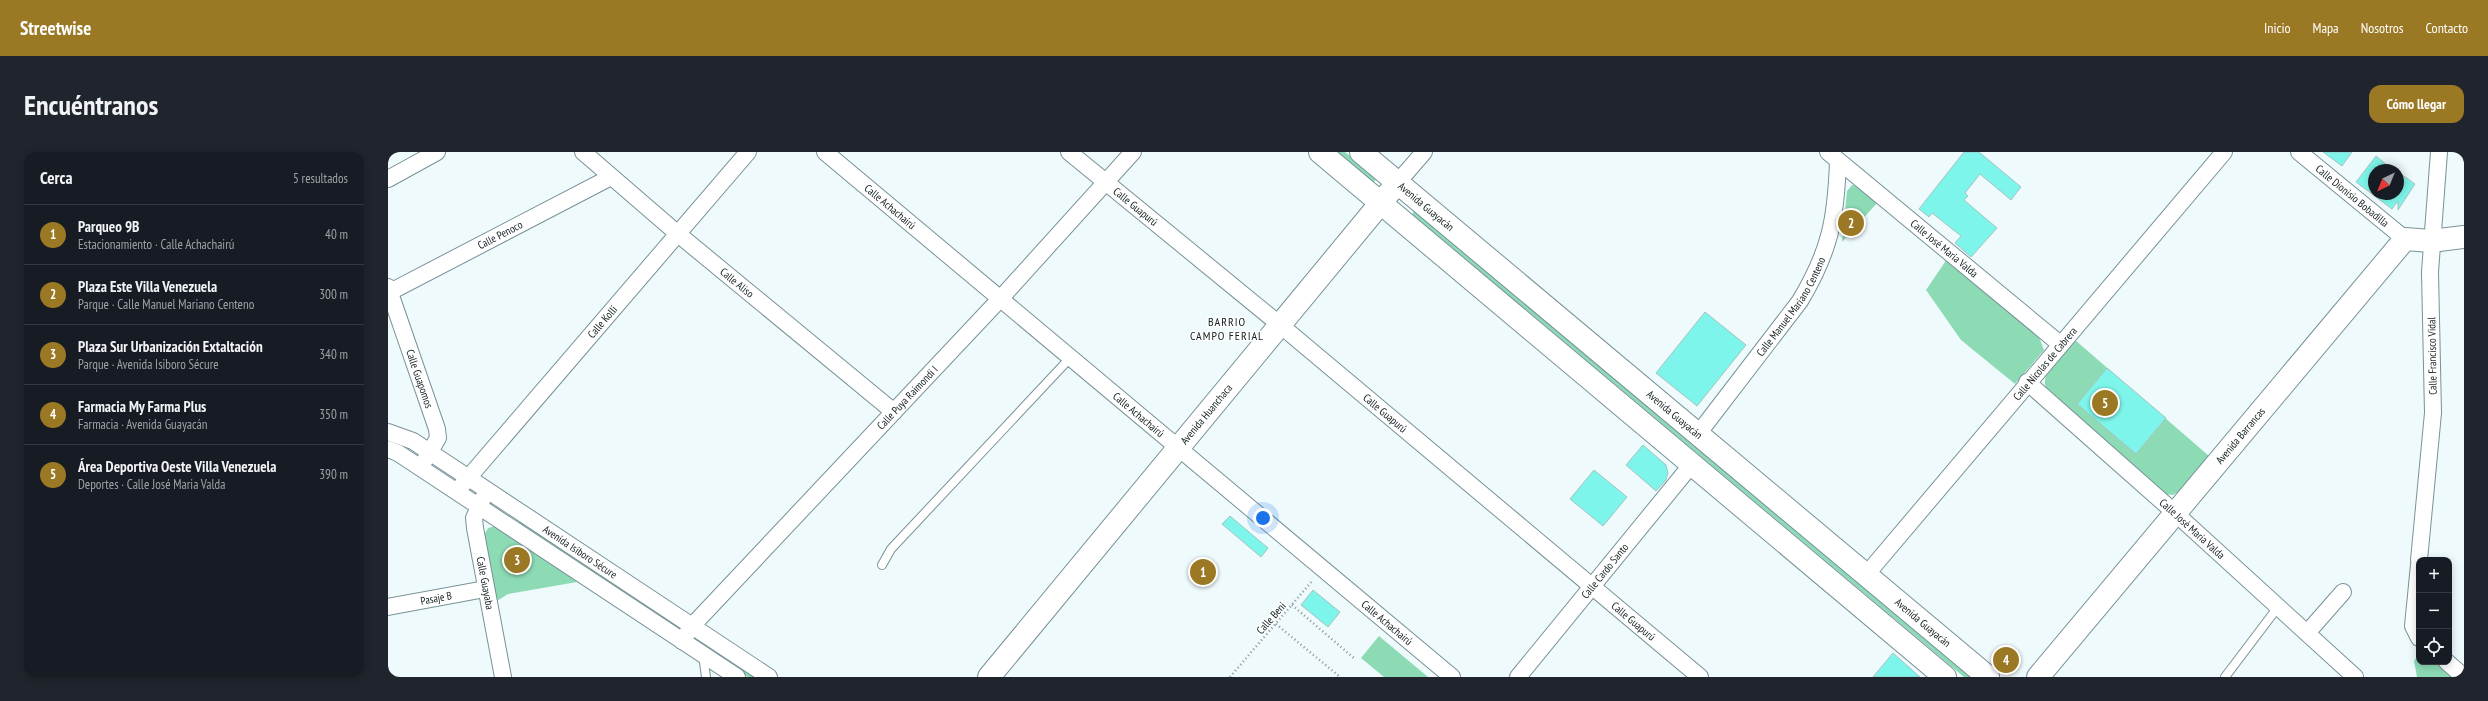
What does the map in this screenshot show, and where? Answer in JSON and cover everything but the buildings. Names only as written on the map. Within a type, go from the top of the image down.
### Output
[{"type":"main road","points":[[1320,152],[1945,677]]},
{"type":"main road","name":"Avenida Guayacán","points":[[1361,152],[1988,677]]},
{"type":"main road","name":"Avenida Huanchaca","points":[[989,677],[1179,448],[1279,324],[1398,182]]},
{"type":"main road","points":[[2405,239],[2431,241],[2464,237]]},
{"type":"main road","name":"Avenida Barrancas","points":[[2038,677],[2174,512],[2405,239]]},
{"type":"street","points":[[388,179],[437,152]]},
{"type":"street","name":"Calle Aliso","points":[[583,152],[678,234],[894,412]]},
{"type":"street","name":"Calle Kolli","points":[[457,491],[748,152]]},
{"type":"street","name":"Calle Achachairú","points":[[825,152],[1452,677]]},
{"type":"street","name":"Calle Guapurú","points":[[1069,152],[1279,324],[1700,677]]},
{"type":"street","name":"Calle Puya Raimondi I","points":[[682,641],[692,626],[1000,299],[1133,152]]},
{"type":"street","name":"Avenida Huanchaca","points":[[1398,182],[1424,152]]},
{"type":"street","name":"Calle Nicolas de Cabrera","points":[[1866,575],[2027,382],[2224,152]]},
{"type":"street","name":"Calle Dionisio Bobadilla","points":[[2299,152],[2405,239]]},
{"type":"street","name":"Calle Francisco Vidal","points":[[2419,557],[2433,413],[2431,241],[2440,152]]},
{"type":"street","name":"Calle José Maria Valda","points":[[1833,156],[2060,344]]},
{"type":"street","name":"Calle Manuel Mariano Centeno","points":[[1698,434],[1800,301],[1814,278],[1832,230],[1837,200],[1833,156]]},
{"type":"street","name":"Calle Penoco","points":[[389,290],[611,177]]},
{"type":"street","name":"Calle Guapomos","points":[[389,290],[437,429],[438,438],[421,468]]},
{"type":"street","name":"Calle José Maria Valda","points":[[2027,382],[2174,512],[2355,677]]},
{"type":"street","name":"Avenida Isiboro Sécure","points":[[388,432],[414,441],[487,491],[769,677]]},
{"type":"street","name":"Avenida Isiboro Sécure","points":[[388,449],[457,491],[737,677]]},
{"type":"street","name":"Calle Cardo Santo","points":[[1518,677],[1692,464]]},
{"type":"street","name":"Calle Guayaba","points":[[487,491],[478,505],[474,518],[485,589],[504,677]]},
{"type":"street","name":"Pasaje B","points":[[388,607],[485,589]]},
{"type":"street","points":[[2306,633],[2343,592]]},
{"type":"street","points":[[2416,593],[2413,626],[2416,632]]},
{"type":"street","points":[[2450,665],[2464,677]]},
{"type":"lane","points":[[882,565],[891,549],[1071,357]]},
{"type":"lane","points":[[2225,677],[2278,607]]},
{"type":"lane","points":[[703,655],[706,677]]},
{"type":"path","name":"Calle Beni","points":[[1230,677],[1322,568]]},
{"type":"path","points":[[1292,605],[1355,659]]},
{"type":"path","points":[[1276,624],[1340,677]]},
{"type":"green space","points":[[1336,152],[1345,152],[1377,178],[1373,183]]},
{"type":"green space","points":[[1852,185],[1857,186],[1877,203],[1842,242],[1847,191]]},
{"type":"green space","points":[[1416,209],[1974,677],[1964,677],[1412,214]]},
{"type":"green space","points":[[1947,259],[2039,337],[2044,350],[2015,384],[1961,340],[1926,290]]},
{"type":"green space","points":[[2075,340],[2209,456],[2178,492],[2173,495],[2164,494],[2046,388],[2046,375],[2049,369]]},
{"type":"green space","points":[[520,520],[682,627],[680,632],[517,525]]},
{"type":"green space","points":[[496,526],[577,582],[508,594],[497,601],[484,535],[488,528]]},
{"type":"green space","points":[[1379,636],[1428,677],[1384,677],[1361,658]]},
{"type":"green space","points":[[703,641],[759,677],[748,677],[700,646]]},
{"type":"green space","points":[[2416,658],[2416,665],[2440,665],[2454,677],[2417,677],[2414,661]]},
{"type":"place","name":"Plaza Este Villa Venezuela","points":[[1851,223]]},
{"type":"place","name":"Área Deportiva Oeste Villa Venezuela","points":[[2105,403]]},
{"type":"place","name":"Plaza Sur Urbanización Extaltación","points":[[517,560]]},
{"type":"place","name":"Parqueo 9B","points":[[1203,572]]},
{"type":"place","name":"Farmacia My Farma Plus","points":[[2006,660]]},
{"type":"district","name":"BARRIO CAMPO FERIAL","points":[[1227,329]]}]
